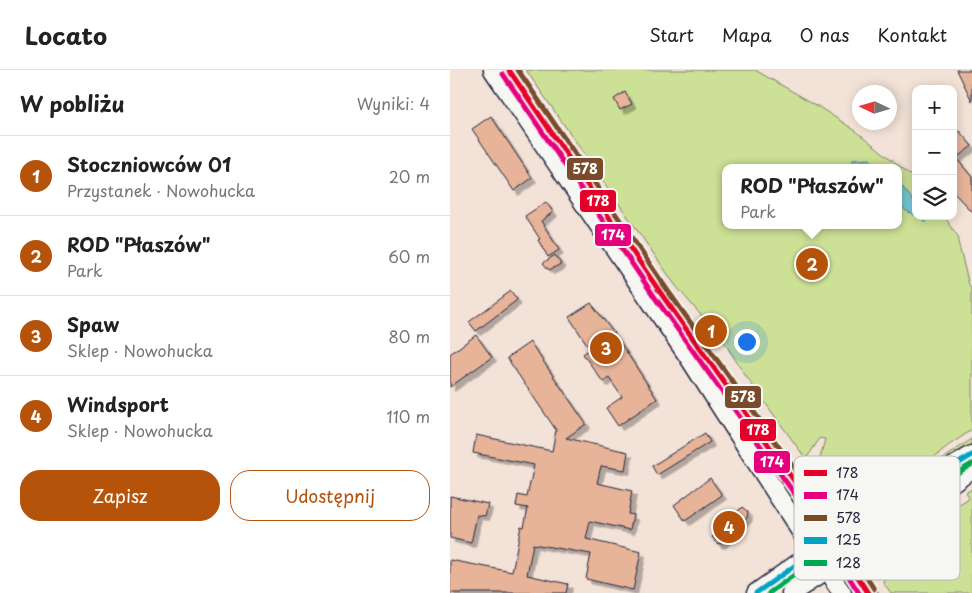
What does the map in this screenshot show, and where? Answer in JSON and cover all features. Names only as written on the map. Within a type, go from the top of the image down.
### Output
[{"type":"main road","points":[[493,70],[688,356],[794,521]]},
{"type":"main road","points":[[509,70],[662,295],[794,481]]},
{"type":"main road","points":[[960,462],[972,455]]},
{"type":"main road","points":[[960,477],[972,468]]},
{"type":"main road","points":[[756,593],[794,566]]},
{"type":"main road","points":[[791,593],[812,580]]},
{"type":"main road","points":[[833,580],[842,593]]},
{"type":"main road","points":[[860,580],[868,593]]},
{"type":"green space","points":[[526,70],[755,70],[816,105],[856,131],[897,164],[722,164],[722,229],[902,229],[902,168],[912,176],[912,220],[947,220],[959,238],[958,242],[969,285],[972,288],[972,430],[935,456],[820,456],[825,439],[820,438],[808,456],[804,456],[745,375],[724,342],[676,286]]},
{"type":"green space","points":[[972,439],[972,445],[953,456],[946,456]]},
{"type":"green space","points":[[972,488],[972,593],[891,593],[884,580],[960,580],[960,504],[969,498],[965,492]]},
{"type":"water","points":[[869,159],[876,164],[853,164],[851,160]]},
{"type":"water","points":[[902,186],[912,199],[912,214],[902,207]]},
{"type":"building","points":[[957,70],[972,70],[972,101]]},
{"type":"building","points":[[625,92],[632,104],[620,110],[614,99]]},
{"type":"building","points":[[491,116],[532,178],[514,191],[472,129]]},
{"type":"building","points":[[959,131],[972,146],[957,157],[957,133]]},
{"type":"building","points":[[957,159],[972,177],[972,212],[957,196]]},
{"type":"building","points":[[546,202],[553,212],[541,221],[559,250],[548,257],[538,240],[540,239],[525,216]]},
{"type":"building","points":[[555,255],[561,264],[549,270],[543,263]]},
{"type":"building","points":[[511,291],[517,300],[476,331],[469,322]]},
{"type":"building","points":[[591,303],[616,336],[657,399],[618,426],[606,408],[622,397],[609,378],[603,382],[583,354],[590,349],[569,317]]},
{"type":"building","points":[[476,335],[492,357],[450,387],[450,354]]},
{"type":"building","points":[[530,342],[586,424],[566,438],[628,452],[625,470],[601,466],[597,483],[632,491],[628,514],[633,515],[630,530],[590,521],[586,539],[641,552],[633,590],[586,579],[591,554],[533,544],[527,575],[568,584],[566,593],[450,593],[450,560],[512,572],[521,526],[524,527],[528,508],[516,506],[518,495],[527,497],[534,465],[473,453],[476,435],[552,451],[556,430],[507,358]]},
{"type":"building","points":[[705,433],[710,442],[657,475],[652,466]]},
{"type":"building","points":[[710,478],[722,495],[685,521],[674,505]]},
{"type":"building","points":[[450,496],[488,504],[485,516],[477,515],[471,543],[450,538]]},
{"type":"building","points":[[742,507],[748,512],[747,518],[721,544],[718,544],[712,537]]},
{"type":"transit line","name":"178","points":[[509,70],[662,295],[794,481]]},
{"type":"transit line","name":"578","points":[[518,70],[668,291],[794,468]]},
{"type":"transit line","name":"174","points":[[503,74],[656,299],[794,493]]},
{"type":"transit line","name":"125","points":[[960,462],[972,455]]},
{"type":"transit line","name":"128","points":[[960,471],[972,464]]},
{"type":"transit line","name":"125","points":[[756,593],[794,566]]},
{"type":"transit line","name":"128","points":[[769,593],[794,575]]},
{"type":"transit line","name":"174","points":[[851,580],[859,593]]},
{"type":"transit line","name":"178","points":[[860,580],[868,593]]},
{"type":"transit line","name":"578","points":[[868,580],[874,589]]},
{"type":"place","name":"ROD \"Płaszów\"","points":[[812,264]]},
{"type":"place","name":"Stoczniowców 01","points":[[711,331]]},
{"type":"place","name":"Spaw","points":[[606,348]]},
{"type":"place","name":"Windsport","points":[[729,527]]}]
